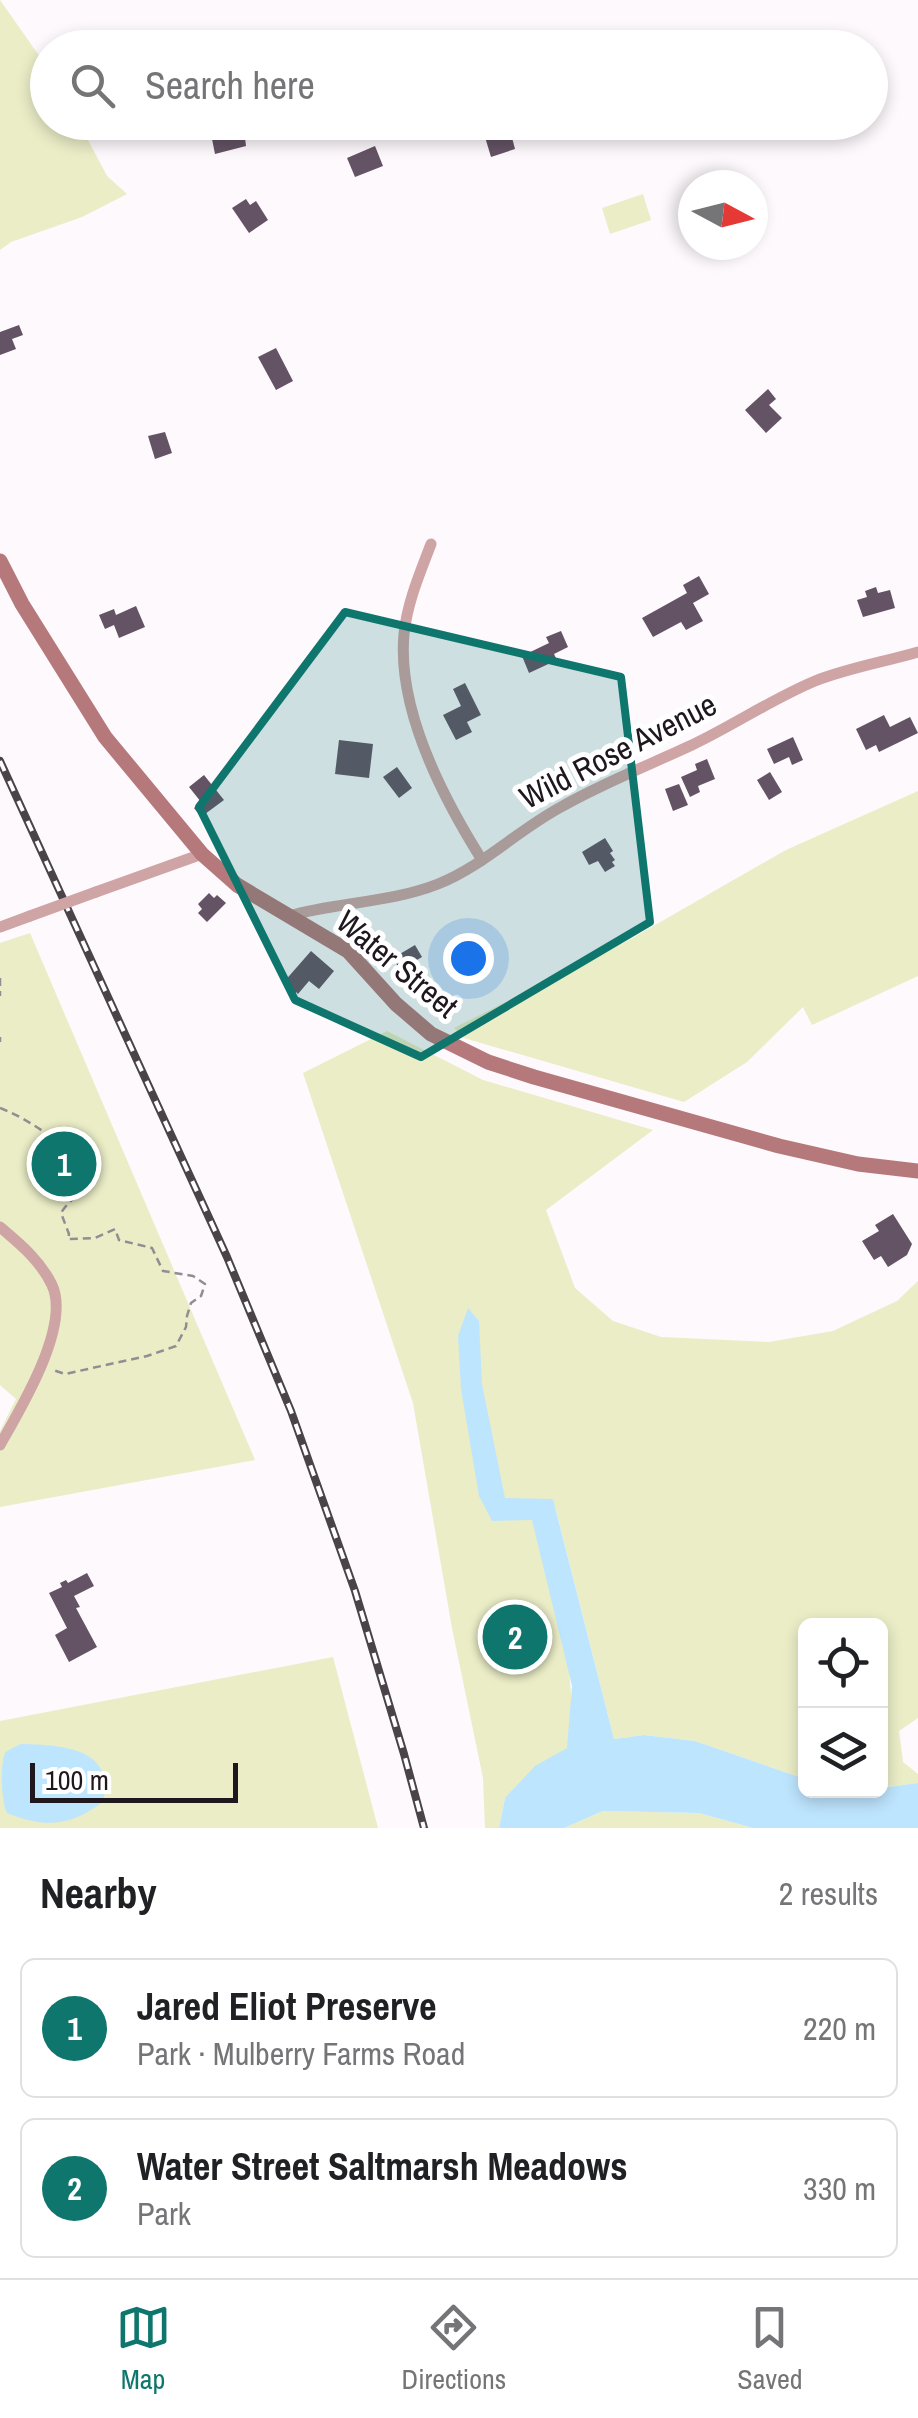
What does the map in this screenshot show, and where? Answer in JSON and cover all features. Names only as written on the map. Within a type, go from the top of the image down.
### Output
[{"type":"main road","name":"Water Street","points":[[0,561],[22,604],[105,737],[202,854],[237,885],[348,951],[396,1004],[432,1034],[488,1062],[779,1146],[858,1164],[918,1171]]},
{"type":"street","points":[[430,544],[404,635],[408,695],[434,768],[482,860]]},
{"type":"street","name":"Wild Rose Avenue","points":[[288,916],[416,891],[448,880],[564,805],[792,692],[832,675],[918,652]]},
{"type":"street","points":[[0,927],[202,854]]},
{"type":"street","points":[[0,1226],[33,1255],[54,1288],[54,1328],[41,1366],[0,1445]]},
{"type":"path","points":[[0,978],[0,996]]},
{"type":"path","points":[[0,1108],[24,1118],[72,1153],[93,1174],[61,1213],[68,1239],[95,1238],[115,1229],[119,1240],[152,1248],[163,1272],[194,1276],[205,1284],[202,1296],[186,1316],[186,1327],[176,1346],[65,1374],[41,1366]]},
{"type":"highlighted area","points":[[345,612],[621,677],[650,922],[421,1057],[295,1000],[199,807]]},
{"type":"green space","points":[[0,0],[30,43],[30,140],[88,140],[107,176],[127,194],[0,250]]},
{"type":"green space","points":[[643,194],[651,220],[610,234],[602,208]]},
{"type":"green space","points":[[918,791],[918,976],[812,1025],[803,1007],[747,1062],[684,1102],[464,1038],[454,1028],[629,940],[786,850]]},
{"type":"green space","points":[[30,933],[255,1460],[0,1507],[0,1431],[16,1399],[0,1385],[0,943]]},
{"type":"green space","points":[[387,1031],[483,1080],[653,1130],[546,1210],[575,1288],[613,1321],[661,1337],[769,1342],[833,1331],[897,1301],[918,1281],[918,1718],[899,1731],[903,1762],[918,1774],[918,1783],[888,1787],[888,1618],[798,1618],[798,1777],[695,1741],[644,1735],[614,1739],[555,1506],[571,1694],[581,1747],[505,1798],[499,1828],[485,1828],[483,1778],[413,1403],[303,1073]]},
{"type":"green space","points":[[333,1657],[378,1828],[0,1828],[0,1721]]},
{"type":"green space","points":[[603,1811],[699,1813],[753,1828],[564,1828]]},
{"type":"water","points":[[468,1308],[479,1321],[482,1384],[505,1498],[553,1499],[614,1739],[644,1735],[695,1741],[798,1777],[798,1798],[888,1798],[888,1787],[918,1783],[918,1828],[753,1828],[699,1813],[603,1811],[564,1828],[499,1828],[505,1798],[535,1766],[567,1748],[572,1686],[532,1520],[492,1521],[479,1496],[461,1389],[458,1336]]},
{"type":"water","points":[[21,1744],[68,1748],[93,1760],[105,1784],[103,1802],[79,1816],[56,1822],[33,1821],[7,1813],[2,1791],[3,1758]]},
{"type":"building","points":[[212,140],[245,140],[246,146],[215,154]]},
{"type":"building","points":[[486,140],[513,140],[515,149],[491,157]]},
{"type":"building","points":[[375,146],[383,166],[355,177],[347,158]]},
{"type":"building","points":[[246,199],[250,205],[256,201],[268,220],[249,233],[232,208]]},
{"type":"building","points":[[19,325],[23,335],[12,339],[16,349],[0,355],[0,332]]},
{"type":"building","points":[[276,348],[293,381],[276,390],[258,357]]},
{"type":"building","points":[[768,389],[776,399],[769,405],[782,418],[766,433],[745,410]]},
{"type":"building","points":[[165,432],[172,453],[155,459],[148,436]]},
{"type":"building","points":[[699,576],[709,594],[693,603],[703,621],[686,630],[681,622],[653,637],[642,618],[687,593],[683,585]]},
{"type":"building","points":[[876,587],[878,593],[890,590],[895,608],[863,617],[857,600],[867,597],[865,591]]},
{"type":"building","points":[[136,606],[145,627],[119,638],[114,625],[105,629],[99,615],[114,609],[116,615]]},
{"type":"building","points":[[561,631],[568,647],[554,654],[557,660],[529,673],[522,656],[549,643],[546,637]]},
{"type":"building","points":[[465,683],[481,715],[467,722],[472,732],[456,740],[443,715],[461,706],[453,689]]},
{"type":"building","points":[[884,715],[890,727],[910,717],[918,733],[879,752],[876,745],[866,750],[856,729]]},
{"type":"building","points":[[793,737],[803,760],[792,765],[789,757],[774,764],[767,749]]},
{"type":"building","points":[[339,740],[373,744],[369,778],[335,774]]},
{"type":"building","points":[[707,759],[715,779],[698,786],[700,792],[690,797],[681,777],[697,770],[695,764]]},
{"type":"building","points":[[397,767],[412,788],[399,798],[383,777]]},
{"type":"building","points":[[770,772],[782,792],[769,800],[757,780]]},
{"type":"building","points":[[204,775],[224,800],[201,817],[194,808],[201,802],[189,787]]},
{"type":"building","points":[[679,784],[688,805],[673,811],[665,789]]},
{"type":"building","points":[[605,838],[613,851],[610,853],[615,866],[605,872],[598,861],[589,865],[582,852]]},
{"type":"building","points":[[209,893],[226,903],[207,922],[198,913],[202,909],[198,904]]},
{"type":"building","points":[[415,945],[422,957],[400,970],[393,958]]},
{"type":"building","points":[[311,951],[334,971],[319,989],[309,981],[294,996],[283,983]]},
{"type":"building","points":[[893,1214],[912,1244],[907,1255],[888,1267],[881,1256],[874,1260],[862,1241],[879,1231],[875,1225]]},
{"type":"building","points":[[87,1573],[94,1586],[74,1596],[80,1607],[76,1608],[97,1647],[69,1662],[55,1635],[67,1628],[49,1593],[62,1587],[60,1583]]},
{"type":"railway","points":[[0,761],[227,1257],[291,1411],[355,1591],[424,1828]]},
{"type":"place","name":"Jared Eliot Preserve","points":[[64,1164]]},
{"type":"place","name":"Water Street Saltmarsh Meadows","points":[[515,1637]]}]
